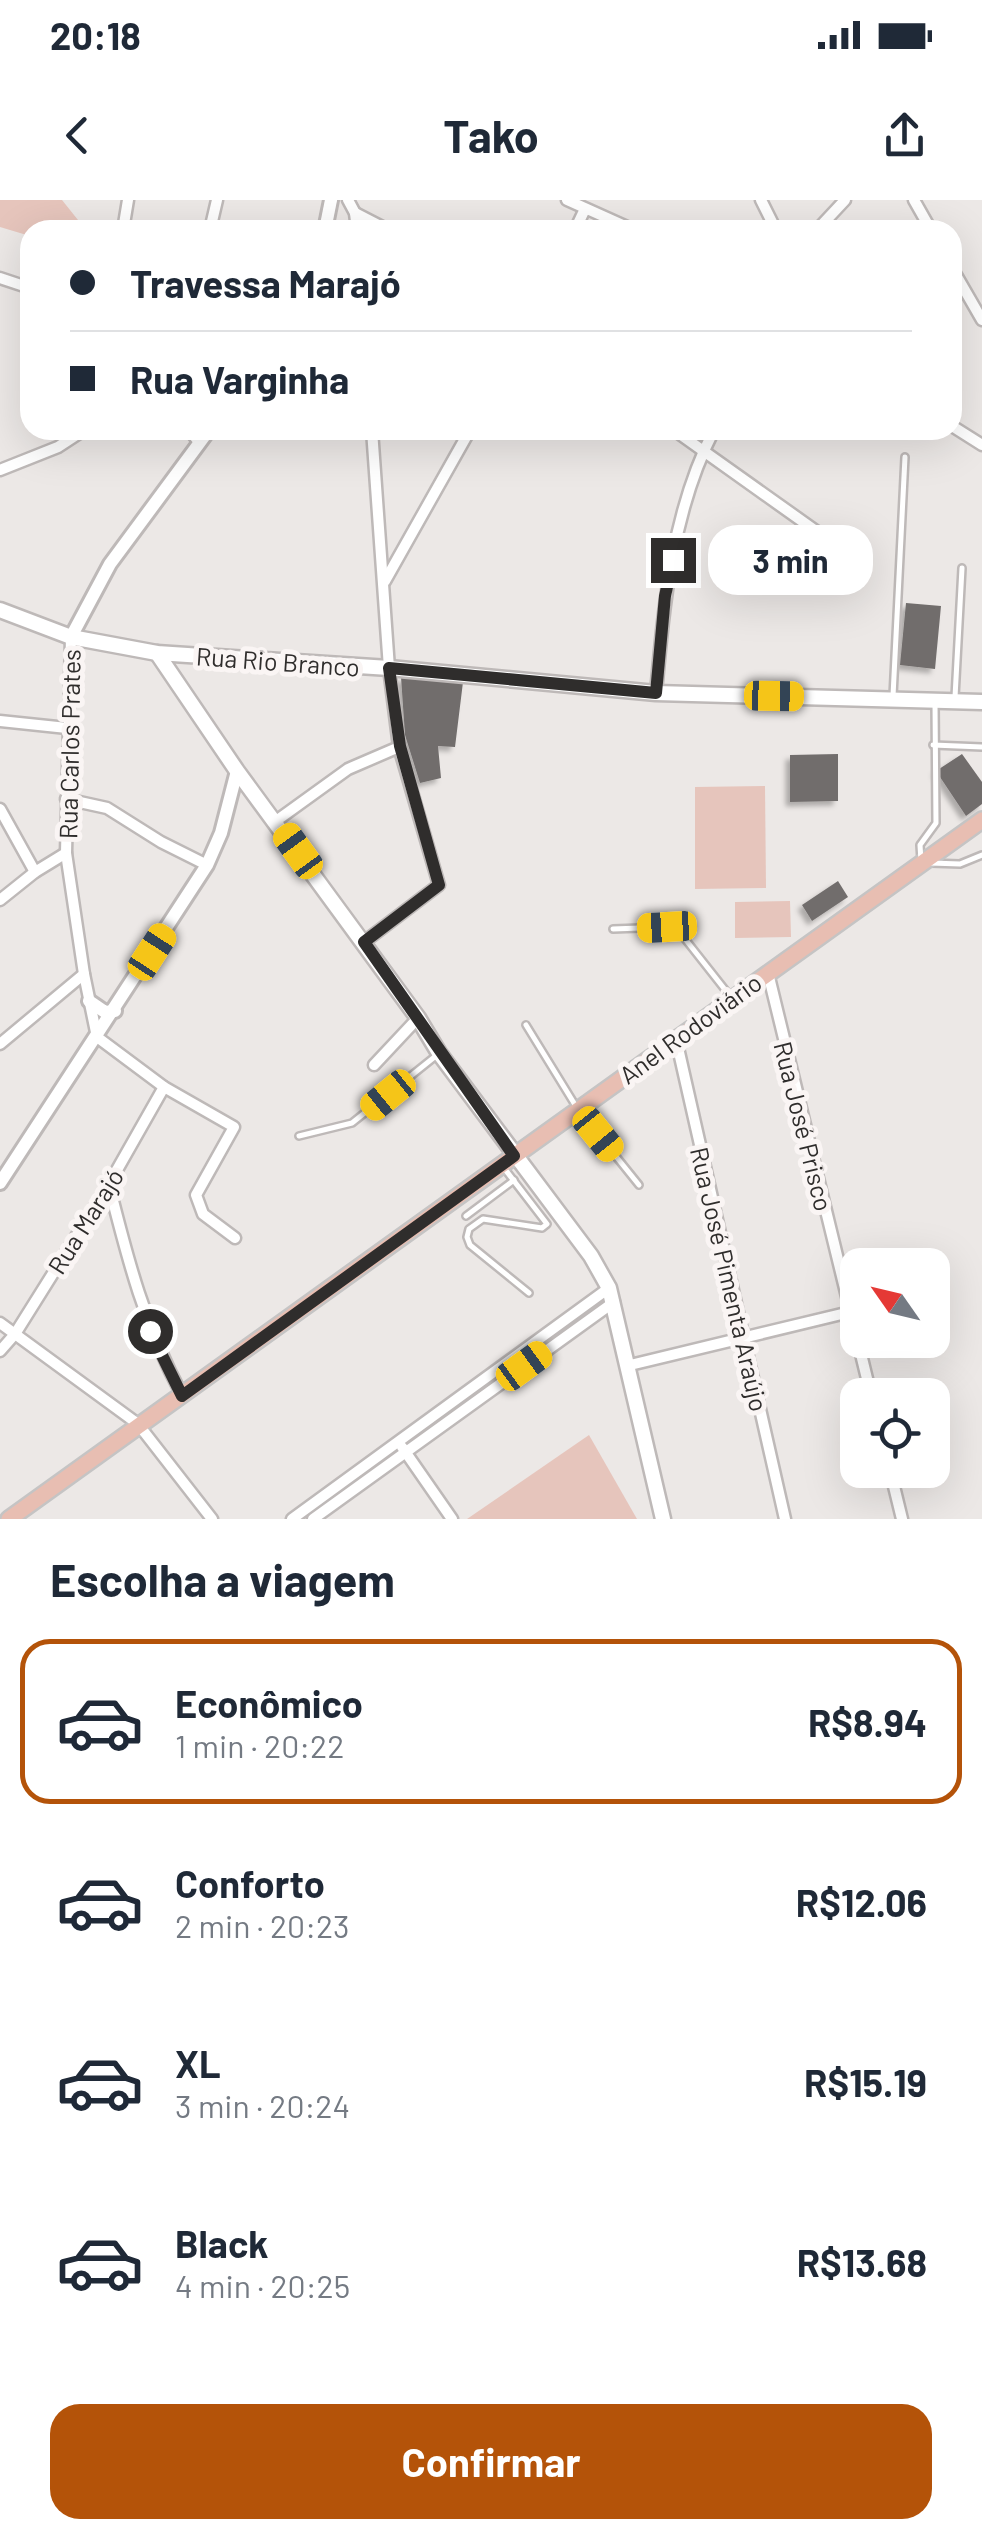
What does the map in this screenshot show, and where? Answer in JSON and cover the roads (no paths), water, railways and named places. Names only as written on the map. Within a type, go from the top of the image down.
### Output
[{"type":"main road","name":"Rua Rio Branco","points":[[0,610],[71,637],[157,654],[389,668],[656,693],[982,702]]},
{"type":"main road","points":[[157,654],[236,770],[418,1018],[508,1161],[592,1256],[611,1295],[663,1519]]},
{"type":"main road","name":"Anel Rodoviário","points":[[13,1518],[138,1424],[982,820]]},
{"type":"street","points":[[348,200],[356,220]]},
{"type":"street","points":[[567,200],[611,220]]},
{"type":"street","points":[[826,220],[844,200]]},
{"type":"street","points":[[580,220],[585,209]]},
{"type":"street","points":[[356,213],[369,220]]},
{"type":"street","points":[[962,285],[982,320]]},
{"type":"street","points":[[0,470],[69,440]]},
{"type":"street","points":[[364,942],[439,885],[400,746],[389,668],[373,440]]},
{"type":"street","points":[[384,582],[464,440]]},
{"type":"street","points":[[689,440],[838,546]]},
{"type":"street","points":[[656,693],[665,596],[689,488],[709,440]]},
{"type":"street","name":"Rua Carlos Prates","points":[[97,1037],[66,853],[71,637],[110,564],[199,442]]},
{"type":"street","points":[[0,721],[67,728]]},
{"type":"street","points":[[276,821],[348,769],[400,746]]},
{"type":"street","points":[[0,1183],[208,865],[221,834],[236,770]]},
{"type":"street","points":[[66,799],[108,808],[161,842],[208,865]]},
{"type":"street","points":[[0,810],[35,872]]},
{"type":"street","points":[[0,900],[66,853]]},
{"type":"street","name":"Rua José Prisco","points":[[768,972],[840,1271]]},
{"type":"street","points":[[0,1044],[84,974]]},
{"type":"street","points":[[89,1001],[106,1012],[114,1010]]},
{"type":"street","points":[[374,1065],[418,1018]]},
{"type":"street","points":[[97,1037],[164,1087],[234,1126],[196,1196],[202,1214],[234,1238]]},
{"type":"street","name":"Rua José Pimenta Araújo","points":[[676,1039],[785,1519]]},
{"type":"street","name":"Rua Marajó","points":[[0,1351],[109,1184],[164,1087]]},
{"type":"street","points":[[109,1184],[138,1298],[158,1352],[182,1396]]},
{"type":"street","points":[[292,1519],[402,1447],[611,1295]]},
{"type":"street","points":[[626,1366],[840,1315]]},
{"type":"street","points":[[0,1323],[138,1424],[212,1519]]},
{"type":"street","points":[[313,1519],[402,1447]]},
{"type":"street","points":[[402,1447],[452,1519]]},
{"type":"street","points":[[894,1488],[902,1519]]},
{"type":"lane","points":[[892,699],[905,457]]},
{"type":"lane","points":[[955,700],[962,568]]},
{"type":"lane","points":[[934,700],[936,823],[920,845],[921,862],[960,864],[982,856]]},
{"type":"lane","points":[[933,745],[982,748]]},
{"type":"lane","points":[[614,929],[678,930],[732,998]]},
{"type":"lane","points":[[526,1024],[578,1108],[639,1184]]},
{"type":"lane","points":[[300,1136],[352,1123],[439,1054]]},
{"type":"lane","points":[[508,1161],[514,1180],[545,1218],[545,1226],[483,1219],[469,1229],[467,1237],[470,1245],[529,1293]]},
{"type":"lane","points":[[466,1216],[514,1180]]}]
